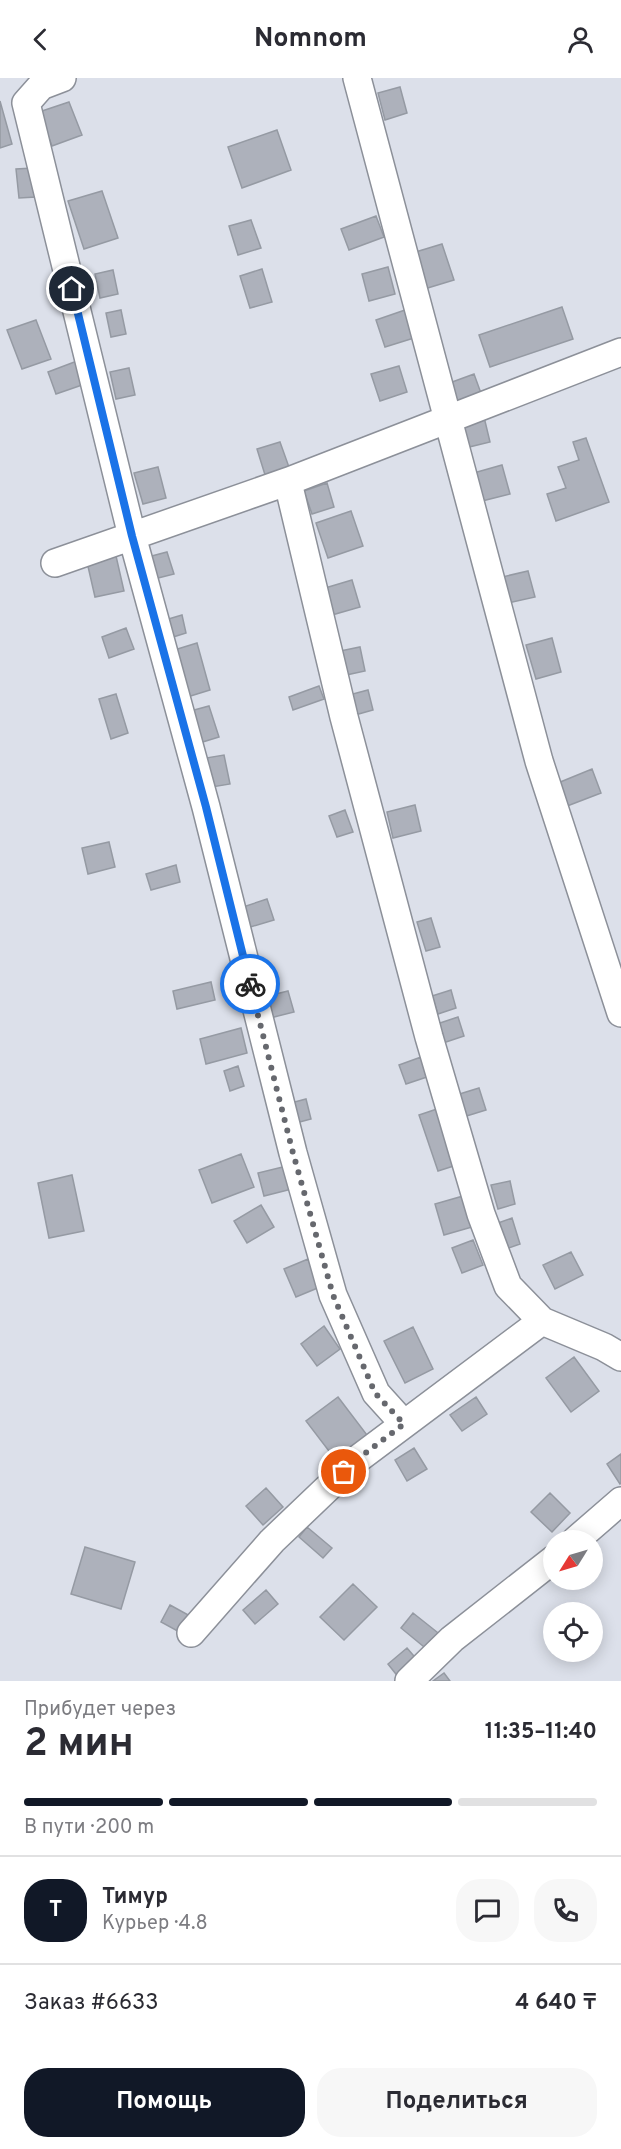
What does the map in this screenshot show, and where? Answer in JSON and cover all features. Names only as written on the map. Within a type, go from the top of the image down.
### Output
[{"type":"street","points":[[62,78],[41,86],[26,103],[132,536],[206,807],[293,1153],[333,1295],[375,1393],[404,1424]]},
{"type":"street","points":[[357,78],[539,761],[621,1013]]},
{"type":"street","points":[[55,563],[289,480],[621,352]]},
{"type":"street","points":[[289,480],[344,717],[426,1026],[481,1215],[508,1286],[542,1321],[604,1347],[621,1357]]},
{"type":"street","points":[[191,1633],[280,1534],[359,1458],[542,1321]]},
{"type":"street","points":[[588,1530],[621,1501]]},
{"type":"street","points":[[410,1681],[452,1639],[543,1568]]},
{"type":"building","points":[[400,87],[407,113],[385,120],[378,93]]},
{"type":"building","points":[[0,101],[12,144],[0,148]]},
{"type":"building","points":[[69,102],[82,135],[52,146],[39,112]]},
{"type":"building","points":[[277,130],[291,170],[242,188],[228,147]]},
{"type":"building","points":[[33,168],[36,197],[19,198],[16,169]]},
{"type":"building","points":[[102,191],[118,238],[84,249],[68,201]]},
{"type":"building","points":[[376,216],[384,237],[349,250],[341,229]]},
{"type":"building","points":[[251,220],[261,248],[238,255],[229,226]]},
{"type":"building","points":[[442,244],[454,280],[421,290],[409,254]]},
{"type":"building","points":[[388,267],[395,294],[369,301],[362,274]]},
{"type":"building","points":[[262,269],[272,302],[250,308],[240,276]]},
{"type":"building","points":[[113,270],[118,294],[100,298],[95,274]]},
{"type":"building","points":[[562,307],[573,339],[490,367],[479,335]]},
{"type":"building","points":[[121,310],[126,334],[111,337],[106,313]]},
{"type":"building","points":[[405,310],[414,338],[385,347],[376,320]]},
{"type":"building","points":[[36,320],[51,359],[22,369],[7,330]]},
{"type":"building","points":[[77,361],[85,384],[56,394],[48,372]]},
{"type":"building","points":[[399,366],[407,392],[380,401],[371,374]]},
{"type":"building","points":[[129,368],[135,395],[116,399],[110,372]]},
{"type":"building","points":[[474,374],[482,396],[452,407],[444,385]]},
{"type":"building","points":[[484,417],[490,442],[465,448],[458,424]]},
{"type":"building","points":[[586,438],[609,502],[556,521],[547,494],[566,488],[558,467],[579,460],[573,442]]},
{"type":"building","points":[[280,442],[290,470],[266,478],[257,449]]},
{"type":"building","points":[[502,465],[510,494],[478,502],[470,474]]},
{"type":"building","points":[[158,467],[166,498],[143,504],[134,473]]},
{"type":"building","points":[[327,483],[334,507],[312,514],[304,491]]},
{"type":"building","points":[[351,511],[363,546],[328,558],[316,523]]},
{"type":"building","points":[[167,552],[174,574],[150,580],[144,558]]},
{"type":"building","points":[[116,556],[124,591],[95,597],[87,562]]},
{"type":"building","points":[[528,571],[535,597],[508,603],[502,577]]},
{"type":"building","points":[[352,580],[360,607],[332,615],[325,588]]},
{"type":"building","points":[[182,615],[186,633],[170,638],[165,620]]},
{"type":"building","points":[[126,628],[134,649],[109,658],[102,637]]},
{"type":"building","points":[[552,638],[561,672],[536,679],[526,645]]},
{"type":"building","points":[[197,643],[210,690],[184,698],[171,651]]},
{"type":"building","points":[[360,647],[365,671],[346,675],[340,651]]},
{"type":"building","points":[[319,686],[324,699],[293,710],[289,697]]},
{"type":"building","points":[[368,690],[373,710],[355,715],[349,695]]},
{"type":"building","points":[[116,694],[128,733],[111,739],[99,699]]},
{"type":"building","points":[[209,706],[219,737],[193,745],[183,713]]},
{"type":"building","points":[[224,755],[230,784],[212,787],[206,758]]},
{"type":"building","points":[[592,769],[601,793],[562,808],[553,785]]},
{"type":"building","points":[[415,805],[421,831],[393,838],[387,812]]},
{"type":"building","points":[[345,810],[353,832],[337,837],[329,816]]},
{"type":"building","points":[[109,842],[115,867],[88,874],[82,848]]},
{"type":"building","points":[[176,865],[180,882],[151,890],[146,874]]},
{"type":"building","points":[[267,899],[274,920],[247,928],[240,908]]},
{"type":"building","points":[[431,918],[440,947],[426,951],[417,922]]},
{"type":"building","points":[[211,982],[215,1000],[177,1009],[173,991]]},
{"type":"building","points":[[451,990],[456,1008],[438,1014],[432,996]]},
{"type":"building","points":[[288,991],[294,1012],[270,1018],[264,997]]},
{"type":"building","points":[[458,1017],[464,1036],[443,1043],[437,1024]]},
{"type":"building","points":[[241,1028],[247,1053],[206,1064],[200,1039]]},
{"type":"building","points":[[421,1057],[427,1077],[406,1084],[399,1065]]},
{"type":"building","points":[[238,1066],[244,1086],[230,1091],[224,1071]]},
{"type":"building","points":[[479,1088],[486,1110],[460,1118],[453,1096]]},
{"type":"building","points":[[306,1099],[311,1119],[292,1124],[287,1104]]},
{"type":"building","points":[[443,1107],[463,1163],[438,1171],[419,1115]]},
{"type":"building","points":[[241,1154],[254,1187],[212,1203],[199,1170]]},
{"type":"building","points":[[287,1166],[292,1189],[264,1196],[258,1173]]},
{"type":"building","points":[[72,1175],[84,1231],[49,1238],[38,1183]]},
{"type":"building","points":[[510,1181],[515,1204],[498,1209],[491,1185]]},
{"type":"building","points":[[463,1196],[472,1227],[444,1235],[435,1204]]},
{"type":"building","points":[[261,1205],[274,1227],[247,1243],[234,1221]]},
{"type":"building","points":[[512,1218],[520,1244],[506,1249],[498,1223]]},
{"type":"building","points":[[473,1240],[483,1265],[462,1273],[452,1248]]},
{"type":"building","points":[[571,1252],[583,1275],[555,1289],[543,1265]]},
{"type":"building","points":[[308,1259],[320,1287],[296,1297],[284,1269]]},
{"type":"building","points":[[324,1326],[340,1349],[317,1366],[301,1344]]},
{"type":"building","points":[[413,1327],[433,1369],[405,1383],[384,1341]]},
{"type":"building","points":[[574,1357],[599,1391],[571,1412],[546,1378]]},
{"type":"building","points":[[338,1397],[367,1435],[335,1459],[306,1421]]},
{"type":"building","points":[[476,1397],[487,1414],[462,1431],[450,1415]]},
{"type":"building","points":[[414,1448],[427,1469],[407,1481],[395,1460]]},
{"type":"building","points":[[621,1454],[621,1483],[620,1484],[607,1464]]},
{"type":"building","points":[[266,1488],[283,1507],[263,1525],[246,1506]]},
{"type":"building","points":[[550,1493],[570,1513],[554,1530],[550,1530],[531,1512]]},
{"type":"building","points":[[307,1527],[332,1548],[323,1558],[299,1537]]},
{"type":"building","points":[[85,1547],[135,1562],[121,1609],[71,1594]]},
{"type":"building","points":[[353,1584],[377,1607],[344,1640],[320,1617]]},
{"type":"building","points":[[266,1590],[278,1604],[255,1624],[243,1610]]},
{"type":"building","points":[[170,1605],[192,1617],[183,1634],[161,1622]]},
{"type":"building","points":[[413,1613],[442,1636],[429,1651],[401,1628]]},
{"type":"building","points":[[407,1648],[419,1662],[399,1678],[388,1664]]},
{"type":"building","points":[[444,1673],[450,1681],[433,1681]]},
{"type":"way so far","points":[[250,984],[293,1153],[333,1295],[375,1393],[404,1424],[344,1472]]},
{"type":"route","points":[[72,289],[132,536],[206,807],[250,984]]}]
